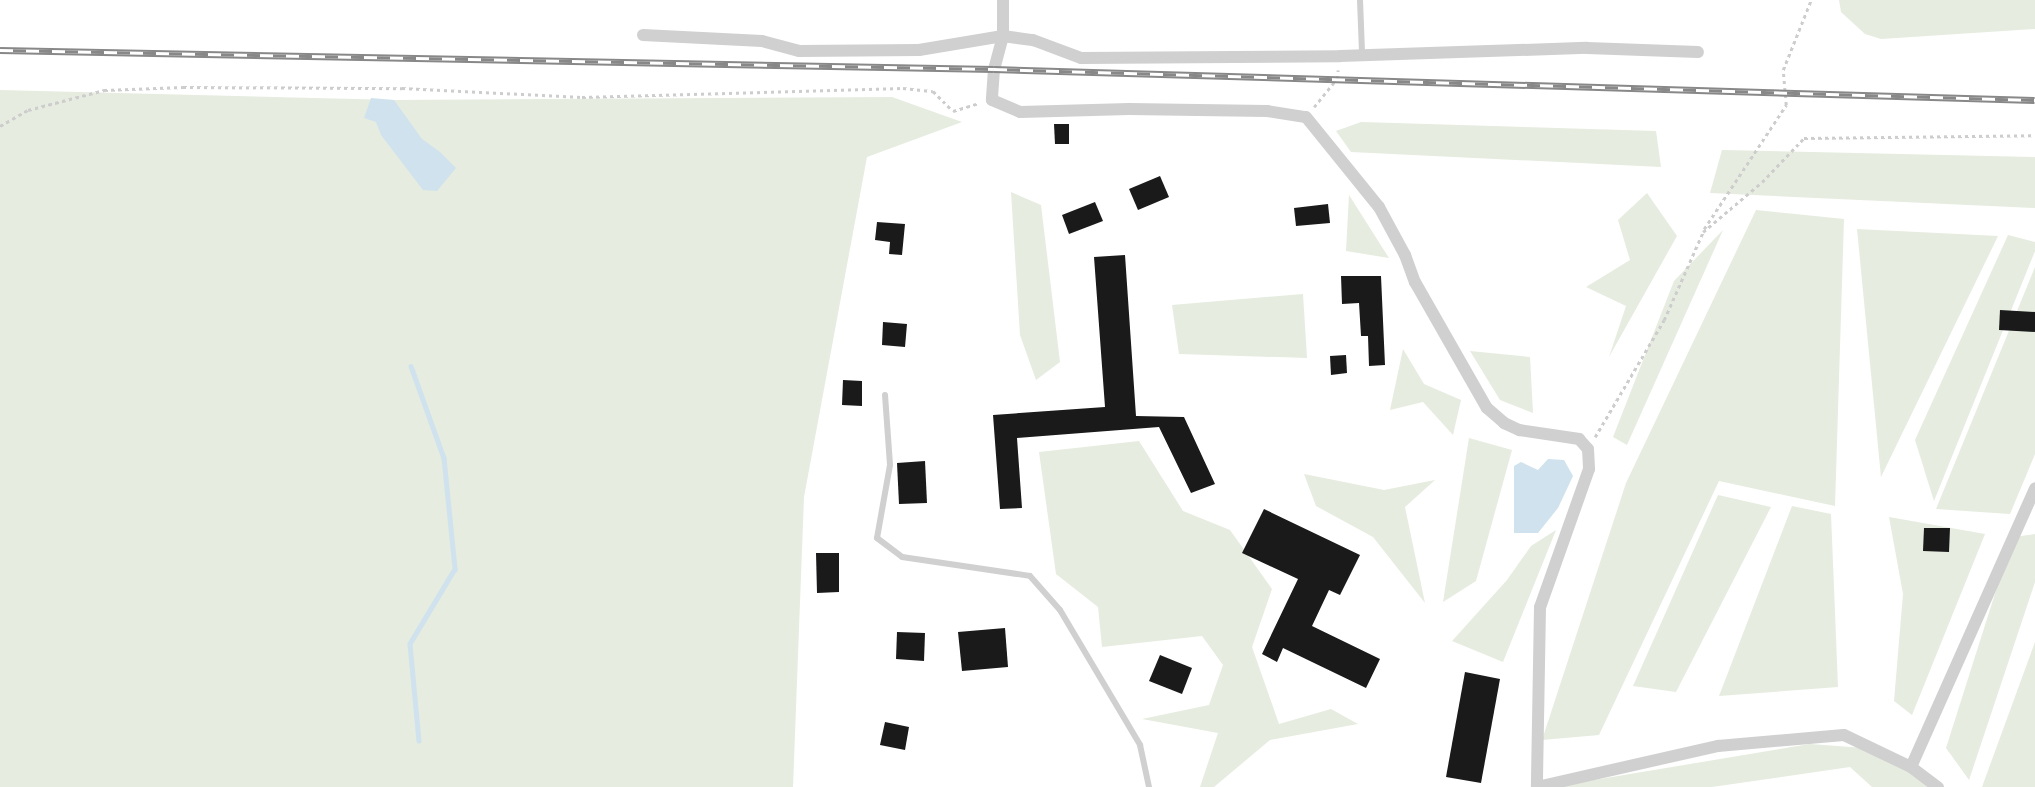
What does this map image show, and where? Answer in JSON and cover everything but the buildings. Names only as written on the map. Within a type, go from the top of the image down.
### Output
[{"type":"street","points":[[1003,0],[1003,36],[994,69],[992,100],[1020,112],[1129,109],[1239,111],[1306,117],[1379,207],[1405,255],[1415,282],[1487,408],[1504,424],[1519,430],[1579,439],[1588,449],[1589,469],[1540,607],[1536,787],[1718,746],[1844,735],[1911,767],[1938,787]]},
{"type":"street","points":[[643,35],[762,41],[799,51],[919,50],[1003,36],[1033,40],[1081,58],[1340,56],[1362,53],[1587,48],[1698,52]]},
{"type":"street","points":[[1911,767],[2035,488]]},
{"type":"lane","points":[[1360,0],[1362,53]]},
{"type":"lane","points":[[884,395],[890,465],[877,538],[902,557],[1030,576],[1060,610],[1140,745],[1149,787]]},
{"type":"path","points":[[1588,449],[1664,320],[1703,232],[1786,105],[1783,70],[1811,0]]},
{"type":"path","points":[[1306,117],[1337,79],[1340,56]]},
{"type":"path","points":[[0,126],[28,110],[104,90],[183,87],[402,88],[582,97],[902,88],[933,91],[953,111],[992,100]]},
{"type":"path","points":[[1703,232],[1762,183],[1804,138],[2035,135]]},
{"type":"shaded area","points":[[1839,0],[2035,0],[2035,29],[1881,39],[1865,34],[1841,12]]},
{"type":"shaded area","points":[[0,90],[394,100],[892,97],[962,122],[867,157],[804,497],[793,787],[0,787]]},
{"type":"shaded area","points":[[1361,122],[1656,131],[1661,167],[1351,152],[1336,131]]},
{"type":"shaded area","points":[[1722,150],[2035,157],[2035,208],[1710,193]]},
{"type":"shaded area","points":[[1011,192],[1041,205],[1060,362],[1036,380],[1020,335]]},
{"type":"shaded area","points":[[1647,193],[1677,236],[1609,357],[1626,306],[1586,287],[1630,260],[1618,220]]},
{"type":"shaded area","points":[[1349,195],[1389,258],[1346,251]]},
{"type":"shaded area","points":[[1756,210],[1844,219],[1835,506],[1719,481],[1599,735],[1542,740],[1626,483]]},
{"type":"shaded area","points":[[1857,229],[1998,236],[1881,477]]},
{"type":"shaded area","points":[[1723,230],[1627,445],[1613,437],[1674,281]]},
{"type":"shaded area","points":[[2008,235],[2035,242],[2035,251],[1934,501],[1915,440]]},
{"type":"shaded area","points":[[2035,267],[2035,454],[2010,514],[1936,509]]},
{"type":"shaded area","points":[[1303,294],[1307,358],[1179,354],[1172,305]]},
{"type":"shaded area","points":[[1403,349],[1424,384],[1461,400],[1453,435],[1423,402],[1390,410]]},
{"type":"shaded area","points":[[1470,351],[1530,357],[1533,413],[1500,400]]},
{"type":"shaded area","points":[[1469,438],[1512,450],[1476,581],[1443,602]]},
{"type":"shaded area","points":[[1139,441],[1183,511],[1230,530],[1272,589],[1252,647],[1279,724],[1331,709],[1358,724],[1270,740],[1214,787],[1200,787],[1218,733],[1142,719],[1209,705],[1223,665],[1202,636],[1102,647],[1098,607],[1056,574],[1039,452]]},
{"type":"shaded area","points":[[1304,474],[1384,490],[1435,480],[1405,507],[1425,603],[1373,537],[1316,506]]},
{"type":"shaded area","points":[[1718,495],[1771,507],[1676,692],[1633,686]]},
{"type":"shaded area","points":[[1792,506],[1831,514],[1838,687],[1719,696]]},
{"type":"shaded area","points":[[1889,517],[1985,534],[1912,715],[1894,701],[1903,594]]},
{"type":"shaded area","points":[[1556,530],[1503,662],[1452,641],[1507,580],[1531,546]]},
{"type":"shaded area","points":[[2035,534],[2035,582],[1969,780],[1946,748],[2013,537]]},
{"type":"shaded area","points":[[2035,642],[2035,787],[1982,787]]},
{"type":"shaded area","points":[[1810,744],[1878,749],[1935,787],[1872,787],[1850,767],[1712,787],[1552,787]]},
{"type":"water","points":[[371,98],[394,100],[422,139],[456,168],[437,191],[423,190],[381,135],[376,122],[364,118]]},
{"type":"water","points":[[1548,459],[1564,460],[1573,476],[1558,508],[1538,533],[1514,533],[1514,466],[1521,462],[1538,470]]},
{"type":"waterway","points":[[411,366],[444,458],[455,569],[410,644],[419,741]]},
{"type":"railway","points":[[0,50],[994,69],[2035,100]]}]
